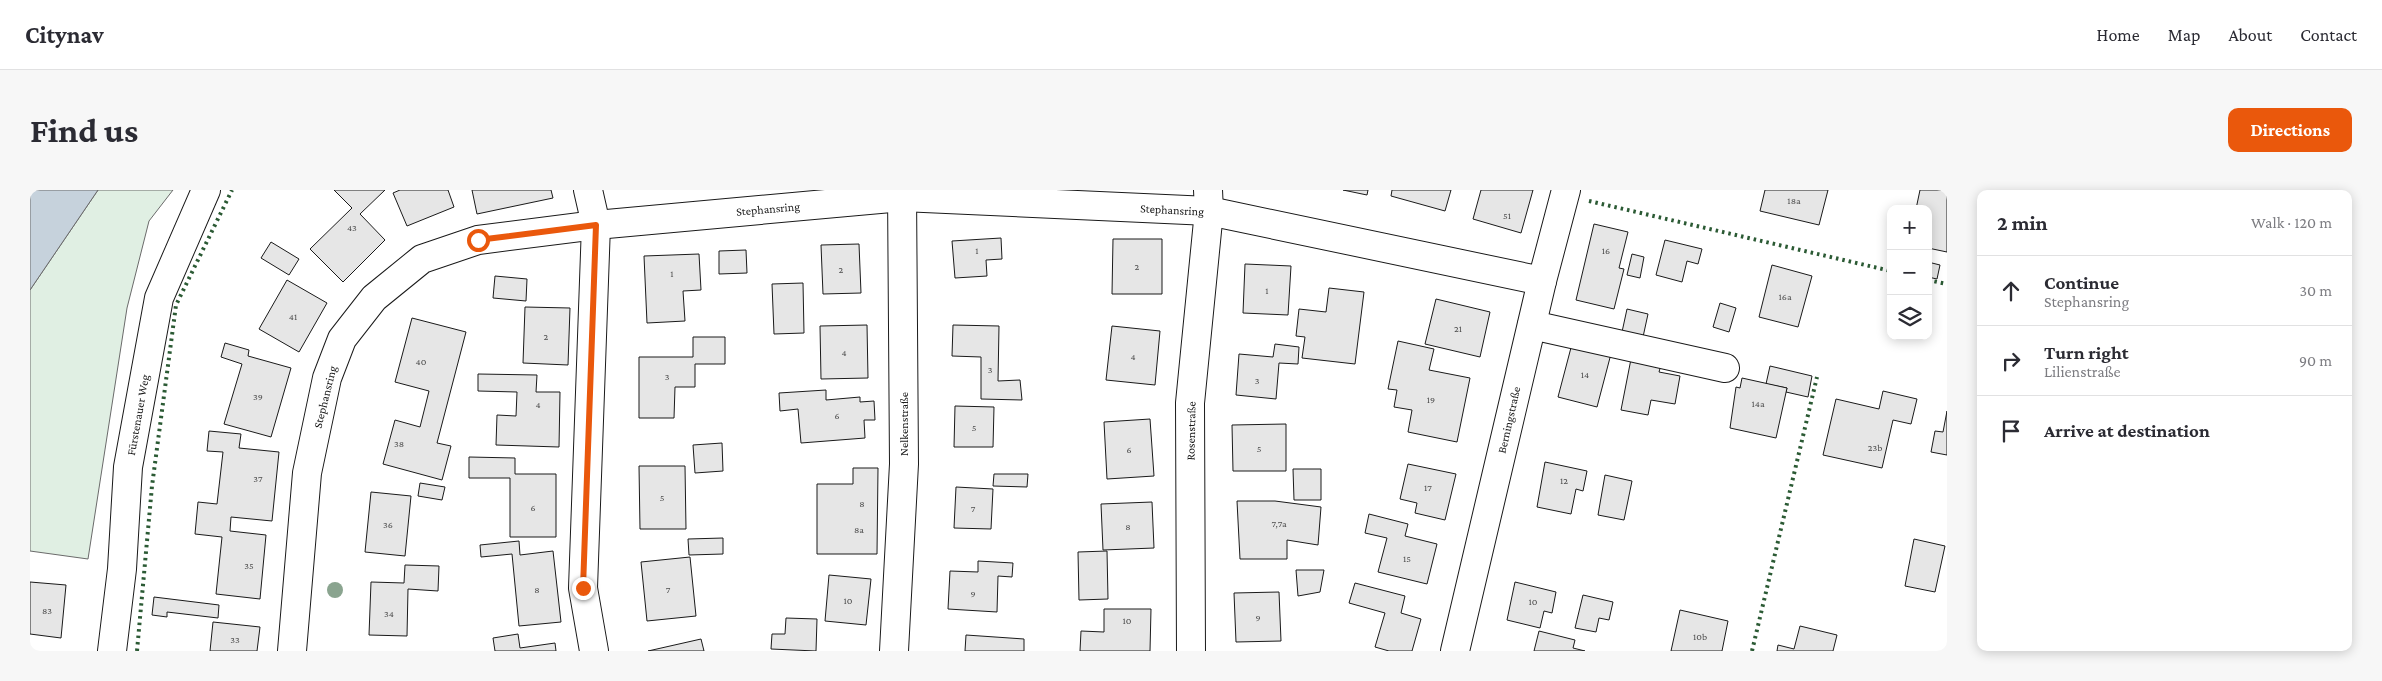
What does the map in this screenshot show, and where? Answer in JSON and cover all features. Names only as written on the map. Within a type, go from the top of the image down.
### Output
[{"type":"street","name":"Fürstenauer Weg","points":[[112,651],[122,569],[128,467],[159,298],[206,190]]},
{"type":"street","points":[[588,190],[596,225],[583,588],[594,651]]},
{"type":"street","name":"Berningstraße","points":[[1455,651],[1542,281],[1566,190]]},
{"type":"street","name":"Stephansring","points":[[292,651],[307,473],[328,378],[342,339],[374,298],[422,259],[478,240],[596,225],[902,193],[1209,201],[1542,281]]},
{"type":"street","name":"Nelkenstraße","points":[[894,651],[904,464],[902,193]]},
{"type":"street","name":"Rosenstraße","points":[[1191,651],[1190,403],[1209,201]]},
{"type":"street","points":[[1532,325],[1725,368]]},
{"type":"green space","points":[[98,190],[173,190],[149,221],[127,308],[88,559],[30,551],[30,290]]},
{"type":"shaded area","points":[[30,190],[98,190],[30,290]]},
{"type":"building","points":[[334,190],[385,190],[360,214],[385,240],[343,282],[310,249],[352,208]]},
{"type":"building","points":[[400,190],[448,190],[454,207],[407,226],[393,193]]},
{"type":"building","points":[[472,190],[551,190],[553,198],[477,214]]},
{"type":"building","points":[[1343,190],[1368,190],[1367,195]]},
{"type":"building","points":[[1392,190],[1451,190],[1445,211],[1391,196]]},
{"type":"building","points":[[1481,190],[1533,190],[1521,233],[1473,219]]},
{"type":"building","points":[[1765,190],[1828,190],[1819,225],[1760,211]]},
{"type":"building","points":[[1920,190],[1947,190],[1947,252],[1932,249],[1932,205],[1917,205]]},
{"type":"building","points":[[1594,224],[1628,232],[1619,268],[1624,269],[1614,309],[1576,300]]},
{"type":"building","points":[[1001,238],[1002,259],[986,260],[987,276],[955,278],[952,241]]},
{"type":"building","points":[[1113,239],[1162,239],[1162,294],[1112,294]]},
{"type":"building","points":[[1665,240],[1702,249],[1698,264],[1687,261],[1682,282],[1656,275]]},
{"type":"building","points":[[271,242],[299,259],[289,275],[261,258]]},
{"type":"building","points":[[859,244],[861,293],[823,294],[821,245]]},
{"type":"building","points":[[746,250],[747,273],[719,274],[719,251]]},
{"type":"building","points":[[699,254],[701,290],[683,291],[685,321],[647,323],[644,256]]},
{"type":"building","points":[[1632,254],[1644,257],[1640,278],[1627,275]]},
{"type":"building","points":[[1932,263],[1940,265],[1937,279],[1932,278]]},
{"type":"building","points":[[1245,264],[1291,266],[1288,315],[1243,313]]},
{"type":"building","points":[[1772,265],[1812,276],[1798,327],[1759,317]]},
{"type":"building","points":[[495,276],[527,279],[526,301],[493,298]]},
{"type":"building","points":[[287,280],[327,303],[299,352],[259,329]]},
{"type":"building","points":[[803,283],[804,333],[774,334],[772,284]]},
{"type":"building","points":[[1329,288],[1364,292],[1355,364],[1302,358],[1305,337],[1296,336],[1299,309],[1326,312]]},
{"type":"building","points":[[1436,299],[1490,312],[1480,357],[1425,344]]},
{"type":"building","points":[[1720,303],[1736,308],[1729,332],[1713,327]]},
{"type":"building","points":[[525,307],[570,308],[568,365],[523,363]]},
{"type":"building","points":[[1627,309],[1648,314],[1643,337],[1622,332]]},
{"type":"building","points":[[412,318],[466,332],[437,443],[451,446],[442,480],[383,464],[395,420],[420,427],[429,391],[395,382]]},
{"type":"building","points":[[867,325],[868,378],[821,379],[820,326]]},
{"type":"building","points":[[953,325],[999,326],[998,381],[1020,380],[1022,400],[981,399],[981,357],[952,356]]},
{"type":"building","points":[[1112,326],[1160,331],[1155,385],[1106,380]]},
{"type":"building","points":[[693,337],[725,337],[725,364],[695,364],[695,387],[675,387],[674,418],[639,418],[639,357],[693,357]]},
{"type":"building","points":[[1573,340],[1612,350],[1597,407],[1558,397]]},
{"type":"building","points":[[1398,341],[1434,349],[1429,370],[1470,378],[1457,442],[1408,432],[1412,410],[1394,407],[1397,390],[1388,389]]},
{"type":"building","points":[[225,343],[249,350],[248,356],[291,368],[271,437],[224,424],[242,364],[221,357]]},
{"type":"building","points":[[1275,344],[1299,347],[1298,364],[1279,363],[1276,399],[1236,395],[1239,354],[1273,357]]},
{"type":"building","points":[[1631,359],[1661,365],[1659,372],[1680,376],[1675,404],[1651,400],[1648,415],[1621,410]]},
{"type":"building","points":[[1770,366],[1812,376],[1808,397],[1786,392],[1787,388],[1766,384]]},
{"type":"building","points":[[478,374],[537,375],[536,392],[560,392],[559,447],[496,445],[497,415],[516,416],[517,392],[478,391]]},
{"type":"building","points":[[1742,378],[1787,388],[1776,438],[1730,428],[1736,387],[1740,388]]},
{"type":"building","points":[[826,390],[826,400],[860,397],[860,402],[874,401],[875,420],[864,420],[865,438],[801,443],[798,409],[780,411],[779,393]]},
{"type":"building","points":[[1883,391],[1917,399],[1911,424],[1893,420],[1882,468],[1823,455],[1836,399],[1879,409]]},
{"type":"building","points":[[955,406],[994,407],[993,447],[954,447]]},
{"type":"building","points":[[1947,411],[1947,455],[1931,452],[1935,431],[1943,432]]},
{"type":"building","points":[[1150,419],[1154,476],[1107,479],[1104,422]]},
{"type":"building","points":[[1286,424],[1286,471],[1233,471],[1232,425]]},
{"type":"building","points":[[209,431],[241,434],[239,448],[279,452],[272,521],[231,517],[230,531],[266,535],[260,599],[216,594],[222,537],[195,534],[198,502],[217,504],[223,452],[207,451]]},
{"type":"building","points":[[722,443],[723,471],[695,473],[693,445]]},
{"type":"building","points":[[469,457],[515,458],[515,474],[556,474],[556,537],[510,537],[510,478],[469,478]]},
{"type":"building","points":[[1545,462],[1587,471],[1583,491],[1576,489],[1571,514],[1537,507]]},
{"type":"building","points":[[1408,464],[1456,474],[1445,520],[1415,513],[1417,503],[1400,499]]},
{"type":"building","points":[[639,466],[685,466],[686,529],[640,529]]},
{"type":"building","points":[[853,468],[878,468],[877,554],[817,554],[817,484],[853,484]]},
{"type":"building","points":[[1293,469],[1321,469],[1321,500],[1294,500]]},
{"type":"building","points":[[994,474],[1028,474],[1027,487],[993,486]]},
{"type":"building","points":[[1605,475],[1632,481],[1624,520],[1598,515]]},
{"type":"building","points":[[420,483],[445,487],[442,500],[418,496]]},
{"type":"building","points":[[956,487],[993,489],[991,529],[954,528]]},
{"type":"building","points":[[371,492],[411,496],[405,556],[365,552]]},
{"type":"building","points":[[1237,501],[1275,501],[1321,507],[1318,545],[1287,540],[1287,559],[1240,559]]},
{"type":"building","points":[[1152,502],[1154,548],[1103,550],[1101,504]]},
{"type":"building","points":[[1369,514],[1408,524],[1405,536],[1437,544],[1427,584],[1378,572],[1387,538],[1365,533]]},
{"type":"building","points":[[723,538],[723,554],[689,555],[688,539]]},
{"type":"building","points":[[1914,539],[1945,546],[1935,592],[1905,586]]},
{"type":"building","points":[[519,541],[520,555],[553,551],[561,622],[519,626],[512,554],[481,557],[480,545]]},
{"type":"building","points":[[1107,551],[1108,599],[1079,600],[1078,552]]},
{"type":"building","points":[[690,557],[696,616],[647,621],[641,562]]},
{"type":"building","points":[[978,561],[1013,563],[1012,577],[998,576],[997,612],[948,609],[950,571],[978,572]]},
{"type":"building","points":[[405,565],[439,566],[438,591],[408,589],[407,636],[369,635],[371,582],[404,583]]},
{"type":"building","points":[[1296,570],[1324,570],[1320,592],[1298,596]]},
{"type":"building","points":[[829,575],[871,579],[866,625],[825,621]]},
{"type":"building","points":[[30,582],[66,585],[61,638],[30,634]]},
{"type":"building","points":[[1515,582],[1556,592],[1552,613],[1544,611],[1540,628],[1507,620]]},
{"type":"building","points":[[1355,583],[1405,596],[1401,613],[1421,619],[1412,651],[1389,651],[1375,647],[1385,613],[1349,603]]},
{"type":"building","points":[[1279,592],[1281,641],[1236,642],[1234,593]]},
{"type":"building","points":[[1583,595],[1613,602],[1609,620],[1599,618],[1596,632],[1575,628]]},
{"type":"building","points":[[154,597],[219,605],[218,618],[167,612],[167,617],[152,615]]},
{"type":"building","points":[[1104,609],[1151,609],[1150,651],[1080,651],[1081,631],[1104,632]]},
{"type":"building","points":[[1680,610],[1728,621],[1722,651],[1671,651]]},
{"type":"building","points":[[786,618],[817,619],[816,651],[771,649],[772,634],[785,634]]},
{"type":"building","points":[[213,622],[260,627],[257,651],[210,651]]},
{"type":"building","points":[[1800,626],[1837,635],[1833,651],[1777,651],[1778,645],[1794,649]]},
{"type":"building","points":[[1539,631],[1575,640],[1573,648],[1585,651],[1534,651]]},
{"type":"building","points":[[518,634],[520,648],[555,643],[556,651],[495,651],[493,638]]},
{"type":"building","points":[[966,635],[1024,639],[1024,651],[965,651]]},
{"type":"building","points":[[701,639],[704,651],[648,651]]},
{"type":"hedge","points":[[137,651],[152,486],[176,305],[232,190]]},
{"type":"hedge","points":[[1589,201],[1887,270]]},
{"type":"hedge","points":[[1932,281],[1947,284]]},
{"type":"hedge","points":[[1752,651],[1817,377]]},
{"type":"route","points":[[478,240],[596,225],[583,588]]}]
